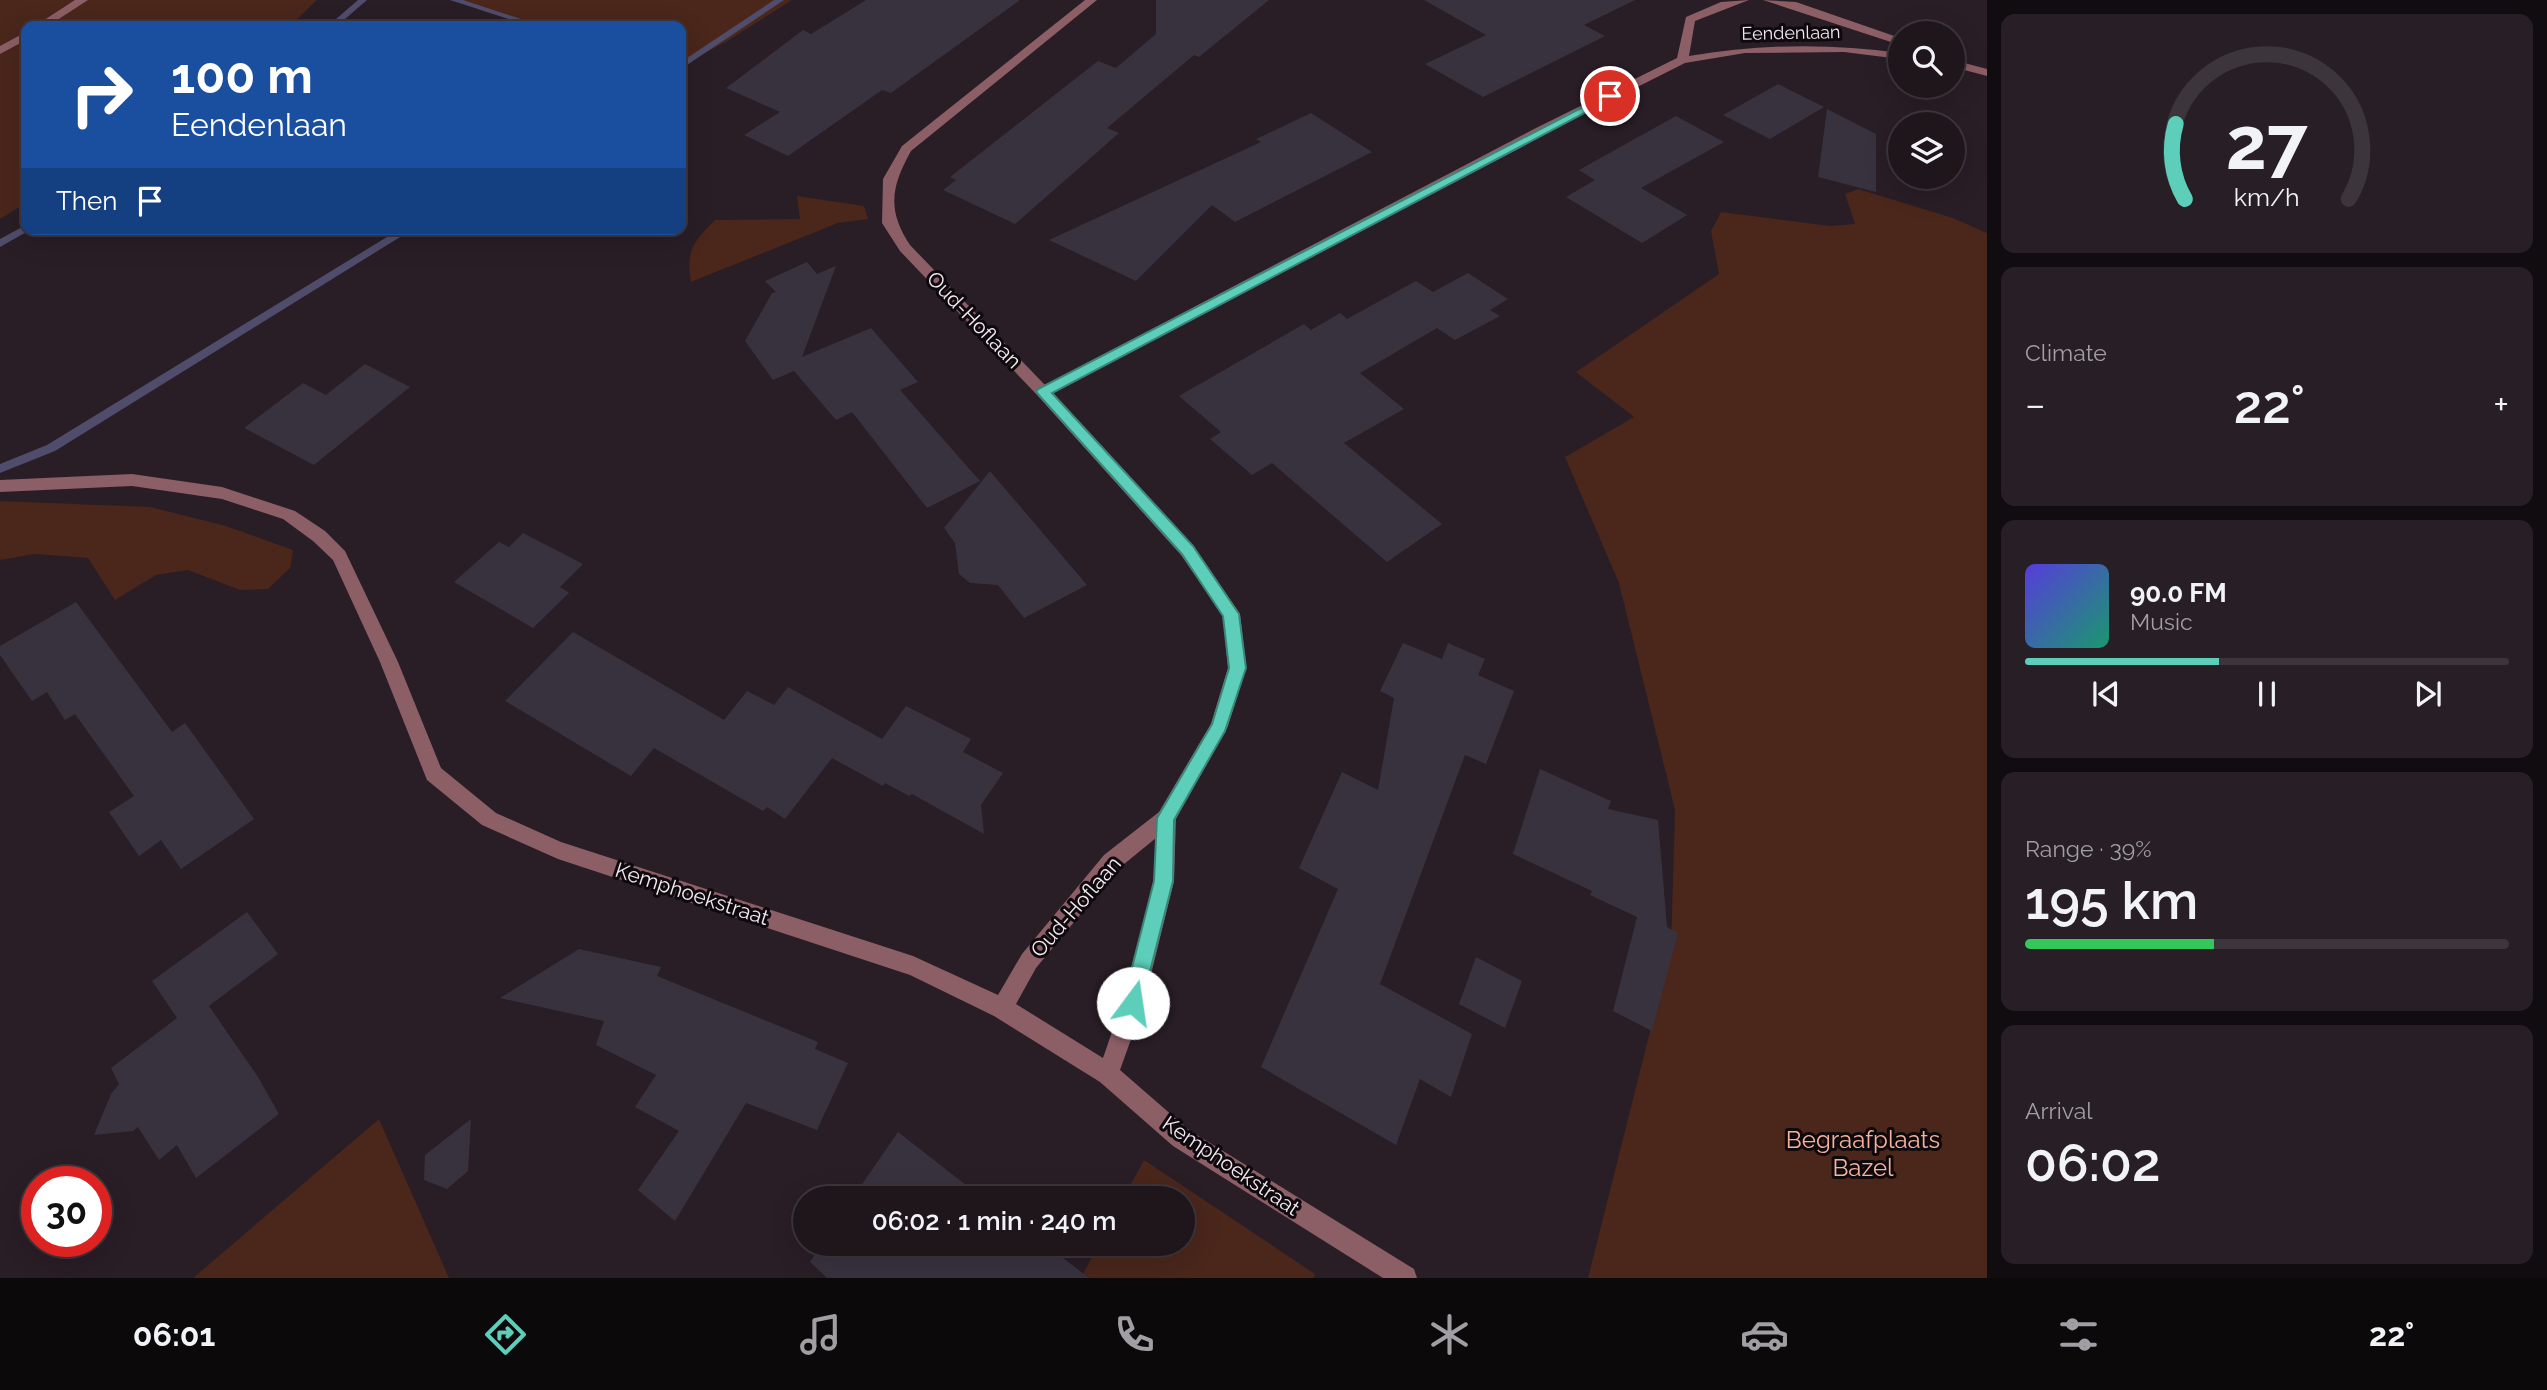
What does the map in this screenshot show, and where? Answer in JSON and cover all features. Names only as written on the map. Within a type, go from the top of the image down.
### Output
[{"type":"street","points":[[49,21],[83,0]]},
{"type":"street","name":"Oud-Hoflaan","points":[[1002,1008],[1029,961],[1111,862],[1166,818],[1219,726],[1237,668],[1231,614],[1188,550],[1043,392],[905,248],[889,223],[889,179],[906,149],[1092,0]]},
{"type":"street","name":"Eendenlaan","points":[[1682,60],[1690,19],[1725,4],[1744,0]]},
{"type":"street","name":"Eendenlaan","points":[[1768,0],[1791,4],[1888,38]]},
{"type":"street","points":[[0,51],[21,38]]},
{"type":"street","name":"Eendenlaan","points":[[1043,392],[1538,132],[1682,60],[1745,50],[1844,49],[1888,54]]},
{"type":"street","points":[[1965,67],[1987,73]]},
{"type":"street","name":"Kemphoekstraat","points":[[0,486],[132,480],[222,493],[289,515],[319,536],[339,556],[389,662],[435,774],[489,819],[558,850],[913,966],[1002,1008],[1108,1074],[1181,1138],[1405,1278]]},
{"type":"street","name":"Oud-Hoflaan","points":[[1108,1074],[1133,1003],[1164,881],[1166,818]]},
{"type":"green space","points":[[0,0],[317,0],[295,21],[21,21],[21,206],[0,219]]},
{"type":"green space","points":[[454,0],[792,0],[686,63],[686,21],[522,21]]},
{"type":"green space","name":"Begraafplaats Bazel","points":[[1858,189],[1953,218],[1987,233],[1987,1278],[1588,1278],[1671,948],[1675,810],[1619,583],[1565,457],[1634,417],[1576,372],[1719,274],[1711,231],[1721,212],[1830,226],[1855,224],[1845,194]]},
{"type":"green space","points":[[797,196],[864,206],[868,219],[838,223],[691,282],[690,262],[693,247],[715,220],[800,219]]},
{"type":"green space","points":[[0,501],[150,507],[226,526],[293,550],[290,568],[268,589],[240,590],[188,570],[156,575],[115,600],[88,558],[35,554],[0,560]]},
{"type":"green space","points":[[379,1119],[449,1278],[193,1278]]},
{"type":"green space","points":[[1144,1160],[1183,1186],[1130,1186]]},
{"type":"green space","points":[[1195,1194],[1315,1274],[1314,1278],[1081,1278],[1093,1256],[1195,1256]]},
{"type":"building","points":[[866,0],[1020,0],[891,93],[882,90],[788,156],[744,135],[780,112],[726,88],[803,30],[811,34]]},
{"type":"building","points":[[1156,0],[1269,0],[1199,57],[1194,55],[1107,128],[1119,133],[1015,224],[943,190],[956,180],[950,177],[1098,61],[1116,68],[1156,34]]},
{"type":"building","points":[[1424,0],[1635,0],[1584,25],[1605,36],[1483,97],[1425,64],[1486,35]]},
{"type":"building","points":[[1778,84],[1824,107],[1770,139],[1723,115]]},
{"type":"building","points":[[1827,109],[1876,134],[1876,192],[1818,177]]},
{"type":"building","points":[[1311,113],[1372,152],[1235,222],[1212,205],[1136,281],[1049,240],[1261,142],[1256,139]]},
{"type":"building","points":[[1676,116],[1724,142],[1641,188],[1687,215],[1642,243],[1566,197],[1595,180],[1579,170]]},
{"type":"building","points":[[807,262],[817,274],[836,266],[802,357],[871,328],[918,382],[900,390],[980,481],[927,508],[852,412],[836,420],[794,371],[773,380],[745,341],[772,293],[776,292],[765,281]]},
{"type":"building","points":[[1468,273],[1508,299],[1490,310],[1500,316],[1455,340],[1437,328],[1360,373],[1404,409],[1344,443],[1442,524],[1387,562],[1272,463],[1252,475],[1210,439],[1221,432],[1179,396],[1304,324],[1311,330],[1340,313],[1347,319],[1416,281],[1433,292]]},
{"type":"building","points":[[365,364],[410,387],[314,465],[244,428],[303,383],[326,395]]},
{"type":"building","points":[[990,471],[1087,585],[1024,618],[998,585],[970,583],[959,574],[955,543],[944,528]]},
{"type":"building","points":[[523,533],[583,564],[560,587],[569,593],[533,628],[454,582],[499,542],[509,547]]},
{"type":"building","points":[[76,602],[172,732],[185,723],[254,819],[181,869],[161,840],[139,856],[109,812],[134,796],[75,714],[65,720],[47,692],[32,701],[0,655],[0,646]]},
{"type":"building","points":[[573,632],[724,720],[747,691],[774,705],[788,687],[882,739],[906,706],[971,739],[963,752],[1003,773],[981,805],[984,834],[912,794],[909,796],[885,783],[883,786],[832,758],[785,819],[767,807],[763,811],[654,748],[631,776],[505,701]]},
{"type":"building","points":[[1403,643],[1442,659],[1448,643],[1485,659],[1478,675],[1514,691],[1486,764],[1465,755],[1380,984],[1472,1034],[1451,1097],[1420,1079],[1396,1145],[1261,1067],[1338,889],[1299,868],[1342,772],[1378,790],[1394,698],[1380,691]]},
{"type":"building","points":[[1540,769],[1611,801],[1608,809],[1658,820],[1667,927],[1678,933],[1652,1031],[1613,1011],[1637,917],[1590,895],[1592,891],[1513,854]]},
{"type":"building","points":[[247,912],[278,954],[209,1006],[258,1077],[279,1114],[196,1178],[177,1145],[159,1160],[138,1127],[133,1131],[94,1135],[111,1094],[119,1084],[111,1068],[177,1018],[152,981]]},
{"type":"building","points":[[579,949],[661,967],[657,976],[818,1042],[815,1049],[848,1063],[817,1130],[746,1103],[675,1221],[638,1190],[679,1131],[635,1107],[656,1075],[596,1045],[604,1021],[500,998]]},
{"type":"building","points":[[1476,957],[1522,981],[1505,1028],[1459,1004]]},
{"type":"building","points":[[471,1119],[468,1171],[447,1189],[424,1180],[425,1155]]},
{"type":"building","points":[[898,1132],[967,1186],[861,1186]]},
{"type":"building","points":[[814,1256],[1061,1256],[1089,1278],[827,1278],[810,1262]]},
{"type":"waterway","points":[[338,21],[363,0]]},
{"type":"waterway","points":[[454,0],[522,21]]},
{"type":"waterway","points":[[686,63],[780,0]]},
{"type":"waterway","points":[[0,244],[21,231]]},
{"type":"waterway","points":[[1,469],[51,448],[398,235]]},
{"type":"route","points":[[1133,1003],[1164,881],[1166,818],[1219,726],[1237,668],[1231,614],[1188,550],[1043,392],[1362,223],[1610,96]]}]
